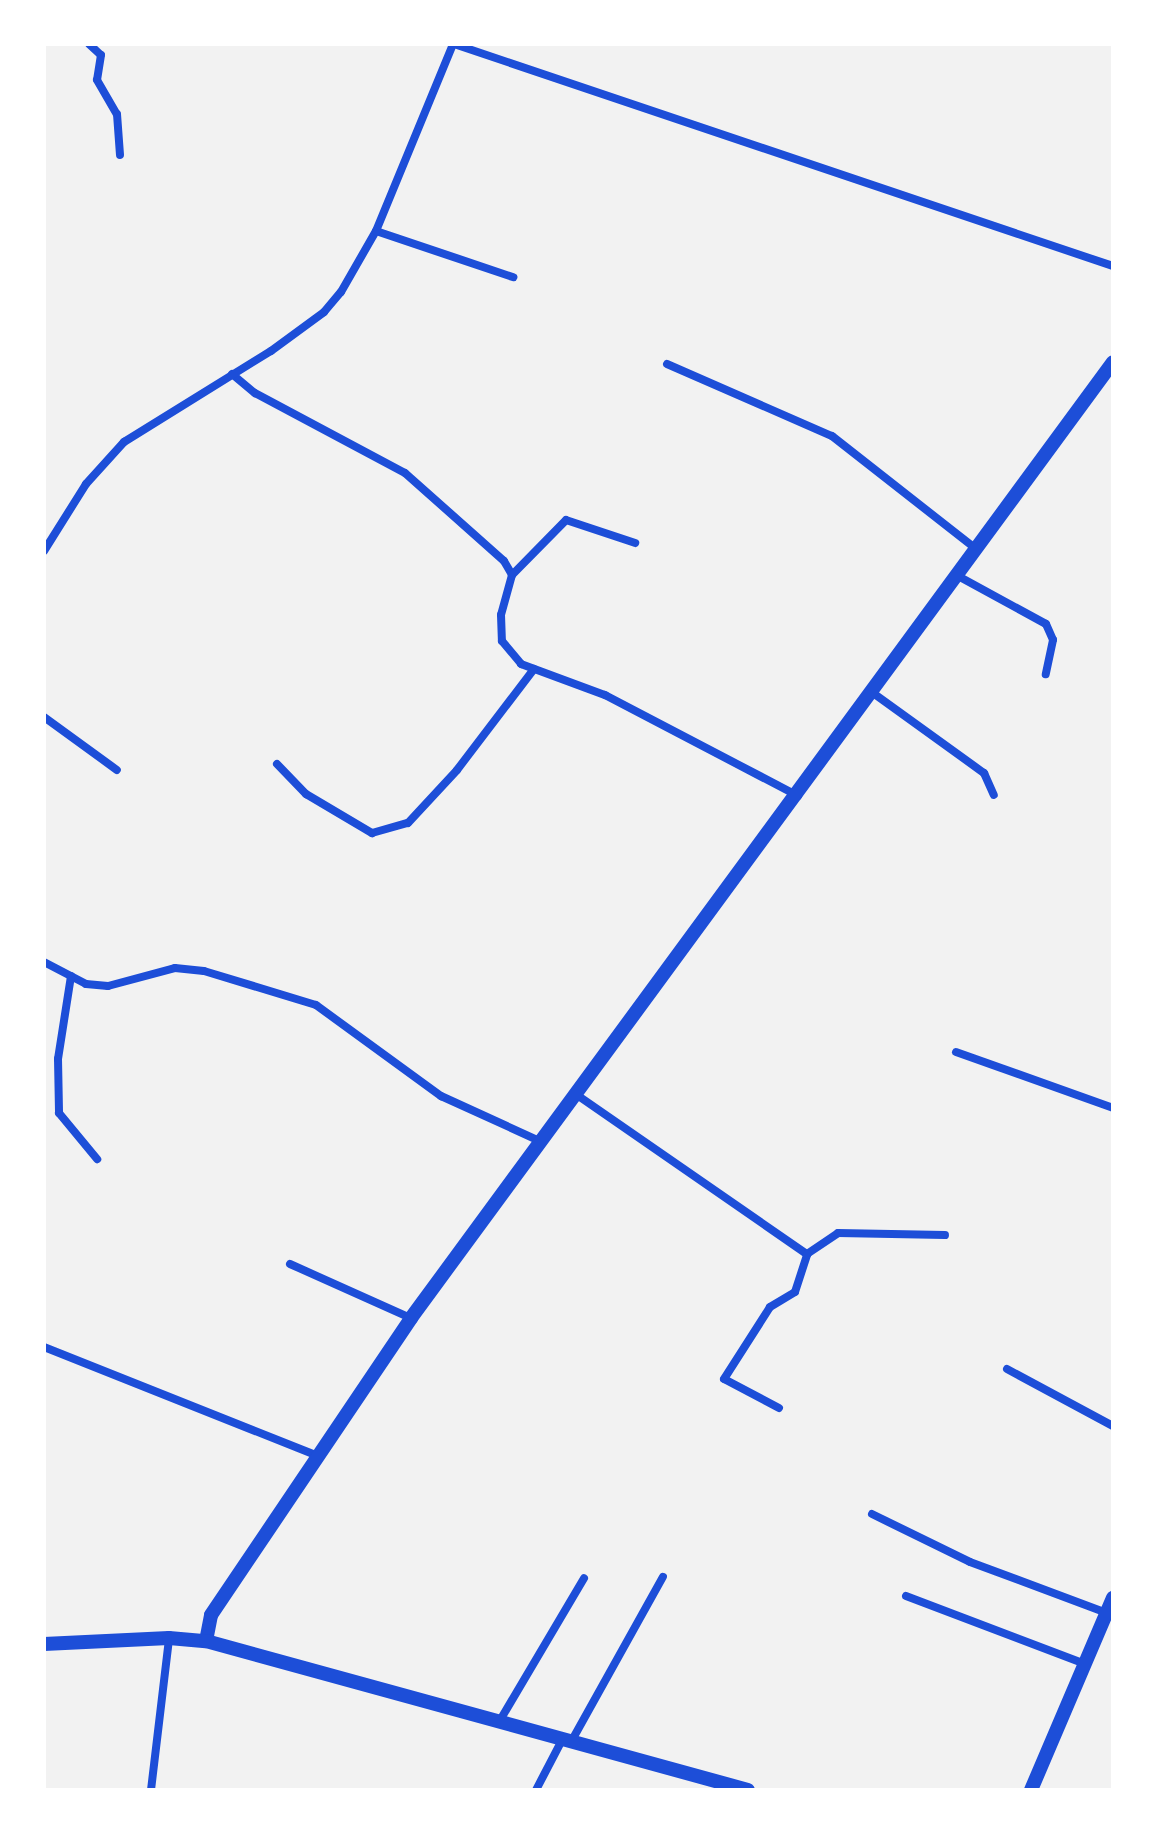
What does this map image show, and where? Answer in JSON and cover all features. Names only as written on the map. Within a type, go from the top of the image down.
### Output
[{"type":"street","points":[[89,44],[101,55],[99,90],[117,114],[120,155]]},
{"type":"street","points":[[44,551],[86,484],[124,442],[324,312],[353,276],[376,231],[453,44],[482,49],[1113,266]]},
{"type":"street","points":[[376,231],[513,277]]},
{"type":"street","points":[[667,364],[832,436],[977,550]]},
{"type":"street","points":[[206,1641],[211,1615],[411,1318],[798,797],[1112,365]]},
{"type":"street","points":[[232,374],[255,393],[405,473],[493,551],[512,575]]},
{"type":"street","points":[[635,543],[566,520],[512,575],[501,615],[502,641],[511,656],[534,669],[605,695],[798,797]]},
{"type":"street","points":[[958,576],[1046,624],[1053,640],[1046,674]]},
{"type":"street","points":[[277,764],[306,794],[372,833],[408,823],[457,770],[534,669]]},
{"type":"street","points":[[873,693],[984,773],[994,795]]},
{"type":"street","points":[[44,717],[117,770]]},
{"type":"street","points":[[44,962],[86,984],[108,986],[155,969],[204,971],[316,1005],[441,1096],[542,1142]]},
{"type":"street","points":[[71,976],[58,1059],[59,1113],[97,1159]]},
{"type":"street","points":[[956,1052],[1113,1108]]},
{"type":"street","points":[[577,1095],[807,1254]]},
{"type":"street","points":[[779,1408],[724,1379],[770,1307],[795,1292],[807,1254],[838,1233],[945,1235]]},
{"type":"street","points":[[290,1264],[411,1318]]},
{"type":"street","points":[[44,1347],[316,1455]]},
{"type":"street","points":[[1007,1369],[1113,1426]]},
{"type":"street","points":[[872,1514],[970,1562],[1107,1613]]},
{"type":"street","points":[[536,1790],[663,1577]]},
{"type":"street","points":[[499,1722],[584,1578]]},
{"type":"street","points":[[906,1596],[1085,1664]]},
{"type":"street","points":[[1031,1790],[1113,1598]]},
{"type":"street","points":[[151,1790],[169,1638]]},
{"type":"street","points":[[44,1644],[169,1638],[206,1641],[722,1787],[748,1790]]}]
